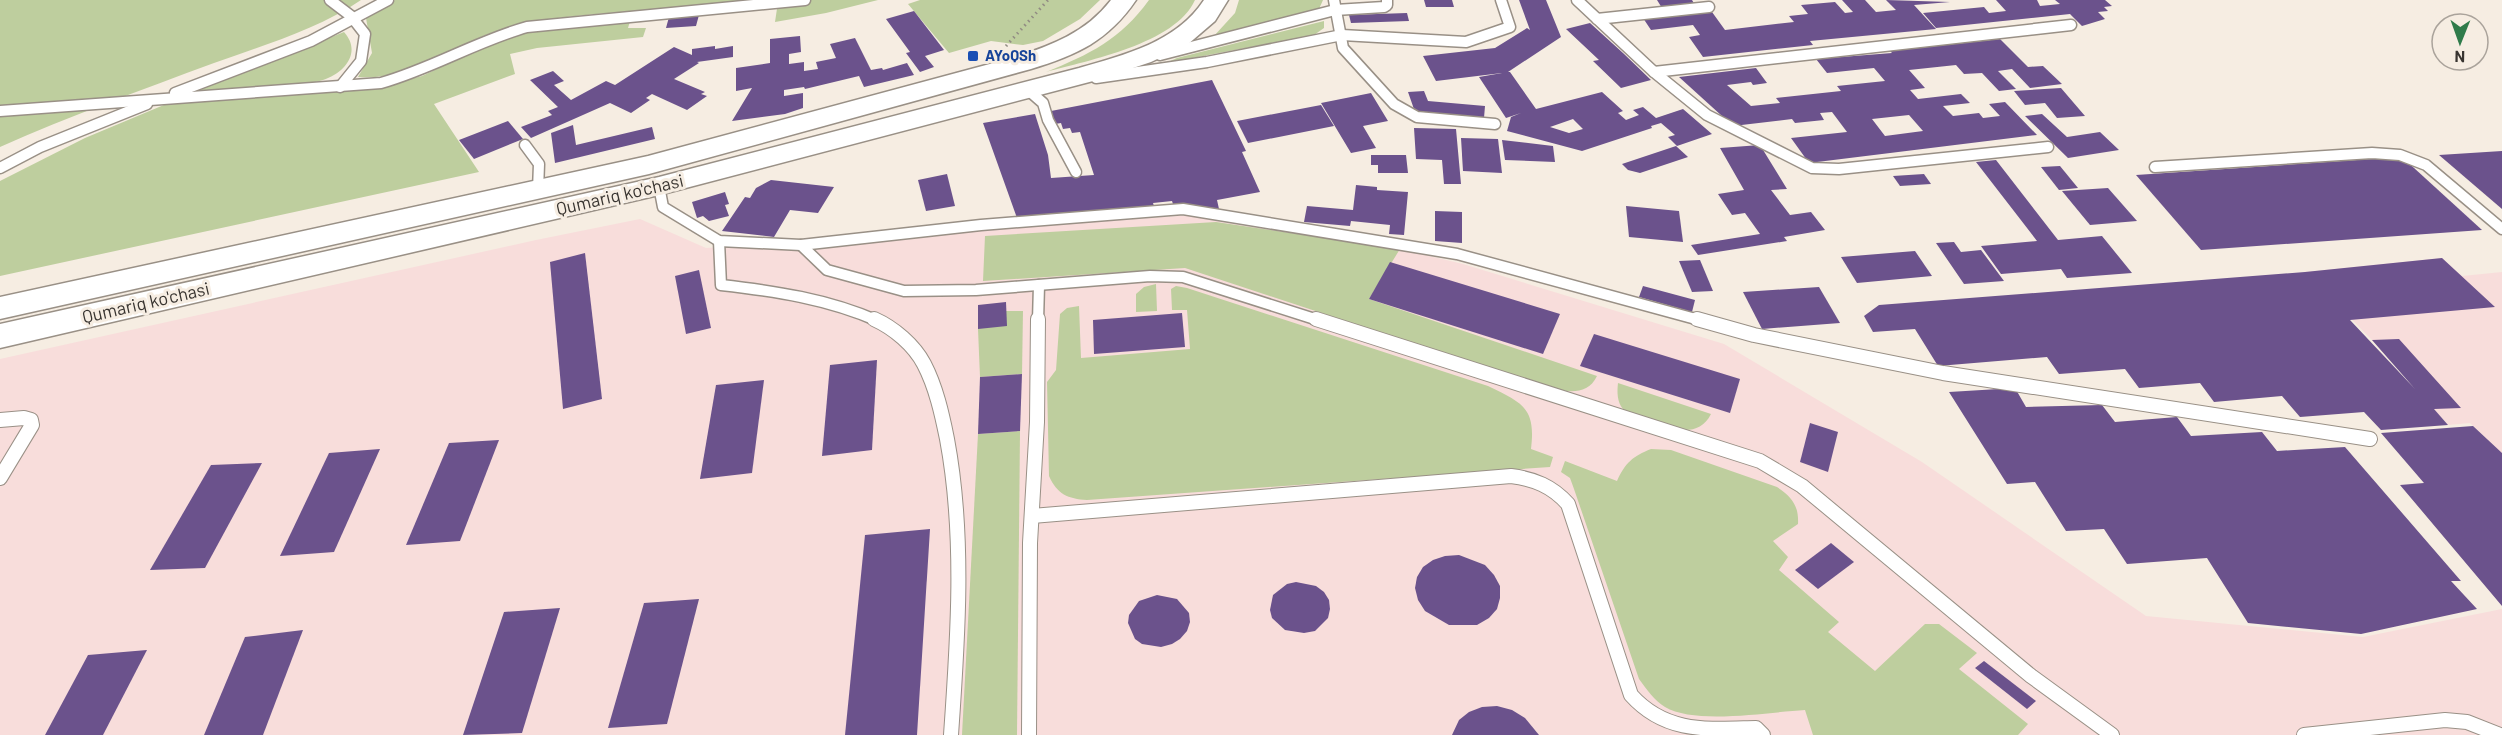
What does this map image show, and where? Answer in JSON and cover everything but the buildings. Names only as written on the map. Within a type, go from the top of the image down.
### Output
[{"type":"main road","name":"Qumariq ko'chasi","points":[[0,336],[504,209],[538,190],[692,154],[1037,59],[1065,49],[1090,35],[1110,18],[1124,0]]},
{"type":"main road","name":"Qumariq ko'chasi","points":[[0,308],[504,209],[659,186],[1104,69],[1146,54],[1181,36],[1201,21],[1216,0]]},
{"type":"lane","points":[[330,0],[353,18],[365,34],[361,61],[340,87]]},
{"type":"lane","points":[[0,160],[136,100],[353,18],[379,0]]},
{"type":"lane","points":[[0,168],[40,147],[287,50],[388,0]]},
{"type":"lane","points":[[0,111],[381,83],[400,78],[505,33],[527,27],[805,0]]},
{"type":"lane","points":[[1104,69],[1334,5],[1384,7],[1387,5],[1387,0]]},
{"type":"lane","points":[[1076,172],[1048,120],[1034,87],[1207,62],[1342,35],[1466,42],[1510,27],[1501,0]]},
{"type":"lane","points":[[1577,0],[1653,72],[1707,115],[1812,168],[1839,170],[2048,147]]},
{"type":"lane","points":[[1334,5],[1343,48],[1394,104],[1411,116],[1495,124]]},
{"type":"lane","points":[[1597,19],[1709,7]]},
{"type":"lane","points":[[1653,72],[2071,25]]},
{"type":"lane","points":[[525,145],[539,164],[538,190]]},
{"type":"lane","points":[[2155,167],[2372,153],[2401,154],[2426,165],[2502,229]]},
{"type":"lane","points":[[659,186],[663,207],[719,241],[801,245],[981,225],[1184,209],[1456,254],[1754,335],[1943,373],[2370,439]]},
{"type":"lane","points":[[719,241],[721,285],[798,296],[879,321],[901,334],[918,351],[930,371],[937,393],[947,444],[958,536],[956,671],[951,735]]},
{"type":"lane","points":[[801,245],[827,270],[904,291],[1039,285],[1149,276],[1183,277],[1760,461],[1802,486],[2031,676],[2112,735]]},
{"type":"lane","points":[[1029,735],[1032,516],[1038,422],[1039,285]]},
{"type":"lane","points":[[0,420],[24,418],[31,420],[32,425],[0,478]]},
{"type":"lane","points":[[1032,516],[1511,476],[1529,478],[1547,484],[1568,504],[1630,694],[1639,708],[1651,718],[1665,725],[1680,728],[1756,728],[1763,735]]},
{"type":"lane","points":[[2304,735],[2445,720],[2467,722],[2499,735]]},
{"type":"path","points":[[1003,49],[1048,0]]},
{"type":"shaded area","points":[[1193,215],[1400,249],[1463,264],[1724,344],[1922,462],[2146,616],[2363,637],[2502,609],[2502,735],[0,735],[0,359],[640,219],[706,248]]},
{"type":"shaded area","points":[[2442,258],[2462,276],[2502,272],[2502,454],[2470,423],[2448,425],[2372,340],[2305,272]]},
{"type":"green space","points":[[0,0],[361,0],[326,20],[289,36],[106,104],[0,147]]},
{"type":"green space","points":[[395,0],[878,0],[826,13],[775,22],[778,2],[554,18],[482,36],[413,68],[377,77],[358,77],[372,53],[366,18]]},
{"type":"green space","points":[[920,0],[1100,0],[1080,19],[1043,41],[1023,45],[991,41],[949,53],[908,4]]},
{"type":"green space","points":[[1149,0],[1195,0],[1185,15],[1150,39],[1107,56],[1046,72],[1077,59],[1115,36],[1127,26]]},
{"type":"green space","points":[[1239,0],[1323,0],[1319,9],[1214,36],[1235,13]]},
{"type":"green space","points":[[631,18],[628,28],[646,28],[643,37],[537,48],[510,54],[515,74],[434,104],[479,172],[0,276],[0,181],[85,138],[171,102],[376,88],[422,76],[511,34]]},
{"type":"green space","points":[[1324,21],[1324,28],[1314,35],[1166,63],[1177,58]]},
{"type":"green space","points":[[344,32],[349,40],[351,54],[344,67],[331,77],[298,85],[192,93]]},
{"type":"green space","points":[[1216,222],[1400,249],[1369,299],[1597,376],[1589,386],[1578,391],[1552,389],[1185,268],[983,281],[985,236]]},
{"type":"green space","points":[[1156,284],[1157,311],[1136,312],[1136,294],[1144,287]]},
{"type":"green space","points":[[1176,286],[1488,386],[1510,397],[1524,408],[1531,424],[1531,449],[1553,457],[1550,467],[1087,500],[1064,494],[1049,476],[1047,382],[1056,370],[1060,314],[1067,308],[1079,306],[1081,358],[1190,349],[1187,310],[1172,310],[1171,289]]},
{"type":"green space","points":[[1006,311],[1023,311],[1022,374],[980,377],[978,329]]},
{"type":"green space","points":[[1618,383],[1711,414],[1699,427],[1683,430],[1639,418],[1621,406],[1618,397]]},
{"type":"green space","points":[[1020,431],[1017,735],[962,735],[978,434]]},
{"type":"green space","points":[[1651,449],[1671,450],[1777,487],[1787,494],[1796,507],[1798,524],[1773,541],[1788,557],[1779,570],[1839,622],[1828,632],[1875,671],[1925,624],[1939,624],[1977,653],[1959,669],[2028,724],[2018,735],[1813,735],[1805,710],[1713,716],[1678,712],[1665,707],[1639,679],[1570,478],[1561,472],[1565,461],[1617,481],[1630,461]]},
{"type":"place","name":"AYoQSh","points":[[973,56]]}]
